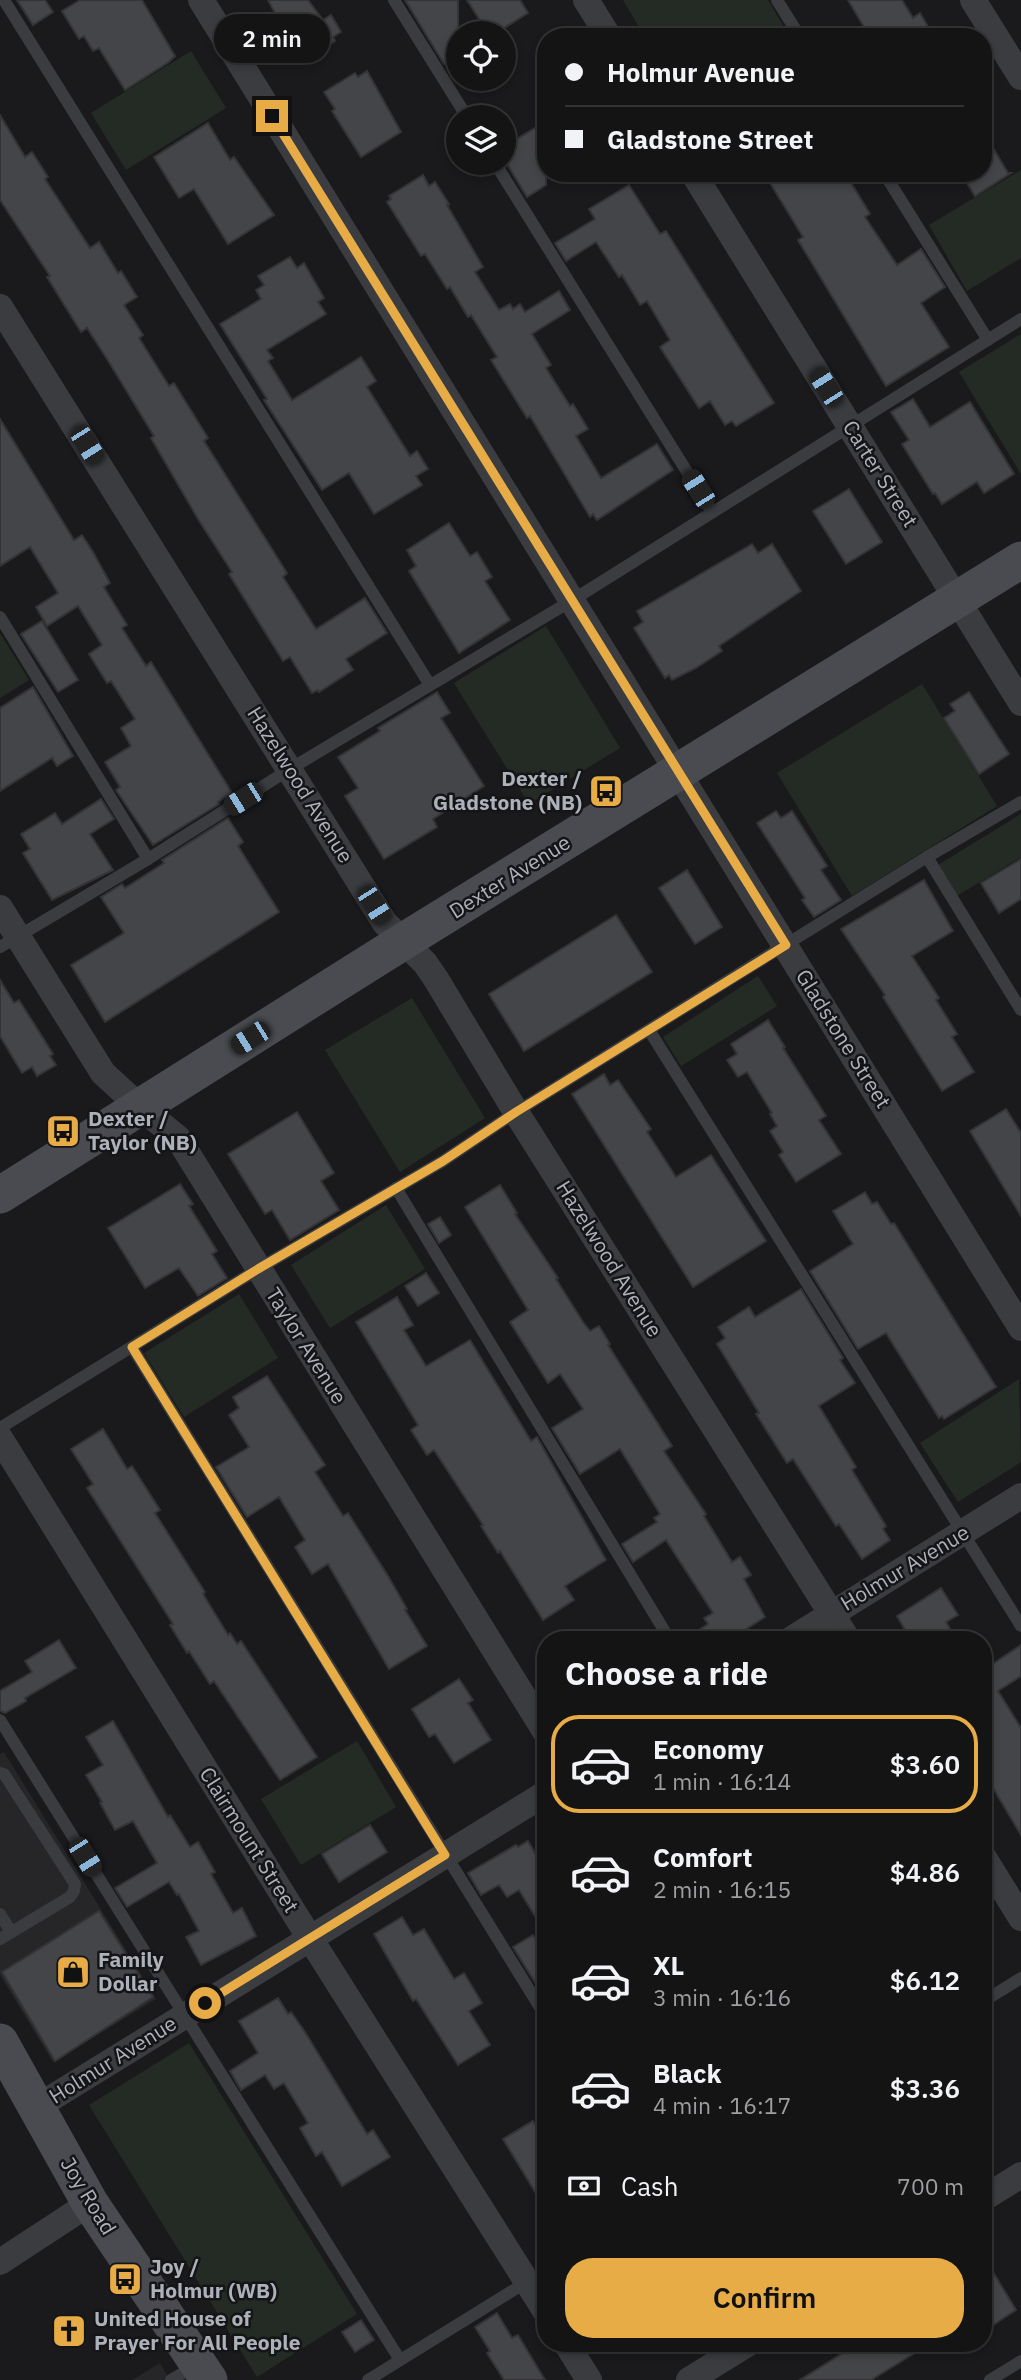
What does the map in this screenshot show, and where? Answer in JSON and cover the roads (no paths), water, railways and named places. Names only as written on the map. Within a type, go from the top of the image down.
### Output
[{"type":"street","name":"Gladstone Street","points":[[201,0],[1021,1328]]},
{"type":"street","points":[[586,0],[603,28]]},
{"type":"street","points":[[973,0],[990,28]]},
{"type":"street","points":[[992,30],[1021,77]]},
{"type":"street","name":"Carter Street","points":[[699,182],[1021,703]]},
{"type":"street","name":"Hazelwood Avenue","points":[[0,307],[385,923],[425,962],[436,979],[516,1112],[843,1631]]},
{"type":"street","name":"Dexter Avenue","points":[[0,1195],[404,941],[1021,560]]},
{"type":"street","name":"Taylor Avenue","points":[[0,908],[9,942],[103,1073],[178,1138],[537,1718]]},
{"type":"street","name":"Clairmount Street","points":[[0,1438],[310,1938],[537,2276]]},
{"type":"street","name":"Holmur Avenue","points":[[804,1631],[1021,1496]]},
{"type":"street","name":"Holmur Avenue","points":[[37,2107],[537,1799]]},
{"type":"street","points":[[992,1871],[1021,1918]]},
{"type":"street","name":"Joy Road","points":[[0,2042],[90,2203],[193,2375]]},
{"type":"street","points":[[992,2193],[1021,2175]]},
{"type":"street","points":[[0,2262],[90,2203]]},
{"type":"street","points":[[572,2352],[589,2380]]},
{"type":"street","points":[[689,2380],[734,2352]]},
{"type":"lane","points":[[4,0],[430,685]]},
{"type":"lane","points":[[394,0],[460,105]]},
{"type":"lane","points":[[777,0],[794,28]]},
{"type":"lane","points":[[502,175],[712,512]]},
{"type":"lane","points":[[890,182],[988,340]]},
{"type":"lane","points":[[9,942],[148,859],[290,769],[571,601],[1021,319]]},
{"type":"lane","points":[[0,617],[148,859]]},
{"type":"lane","points":[[0,1428],[258,1269],[443,1161],[516,1112],[927,857],[1021,802]]},
{"type":"lane","points":[[927,857],[1021,1010]]},
{"type":"lane","points":[[649,1030],[1021,1626]]},
{"type":"lane","points":[[396,1188],[665,1631]]},
{"type":"lane","points":[[132,1347],[537,2003]]},
{"type":"lane","points":[[0,1720],[400,2360]]},
{"type":"lane","points":[[0,1773],[4,1774],[75,1884],[70,1897],[6,1936],[0,1914]]},
{"type":"lane","points":[[992,1996],[1021,1978]]},
{"type":"lane","points":[[368,2380],[537,2276]]},
{"type":"lane","points":[[990,2380],[1021,2361]]},
{"type":"place","name":"Dexter / Gladstone (NB)","points":[[606,791]]},
{"type":"place","name":"Dexter / Taylor (NB)","points":[[63,1131]]},
{"type":"place","name":"Family Dollar","points":[[73,1972]]},
{"type":"place","name":"Joy / Holmur (WB)","points":[[125,2279]]},
{"type":"place","name":"United House of Prayer For All People","points":[[69,2331]]}]
